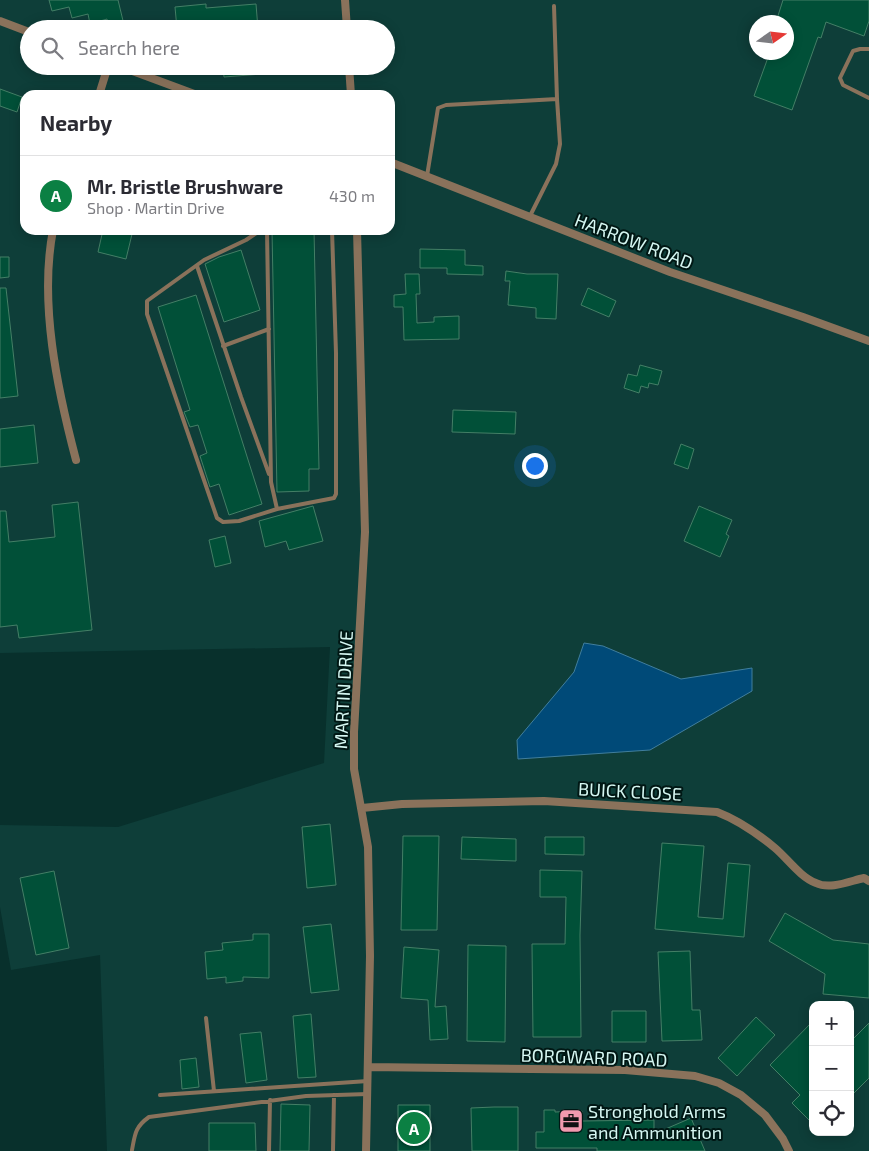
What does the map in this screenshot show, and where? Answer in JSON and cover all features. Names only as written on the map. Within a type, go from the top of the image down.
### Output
[{"type":"street","points":[[345,0],[346,20]]},
{"type":"street","points":[[0,21],[20,29]]},
{"type":"street","points":[[101,90],[105,75]]},
{"type":"street","points":[[143,75],[184,90]]},
{"type":"street","points":[[350,75],[351,90]]},
{"type":"street","name":"HARROW ROAD","points":[[395,164],[670,272],[803,317],[869,342]]},
{"type":"street","points":[[52,235],[48,270],[55,365],[62,408],[76,460]]},
{"type":"street","name":"MARTIN DRIVE","points":[[357,235],[365,532],[354,732],[354,769],[368,847],[370,956],[366,1151]]},
{"type":"street","name":"BUICK CLOSE","points":[[362,808],[402,804],[544,801],[717,812],[731,817],[776,848],[816,884],[836,885],[864,878],[869,881]]},
{"type":"street","name":"BORGWARD ROAD","points":[[368,1067],[625,1070],[695,1076],[718,1083],[741,1095],[765,1115],[783,1139],[789,1151]]},
{"type":"lane","points":[[530,216],[556,164],[560,144],[554,6]]},
{"type":"lane","points":[[869,49],[860,48],[852,51],[840,78],[842,85],[869,98]]},
{"type":"lane","points":[[427,176],[438,108],[446,105],[557,99]]},
{"type":"lane","points":[[254,235],[204,260],[147,301],[147,314],[216,518],[223,522],[239,521],[278,509],[334,498],[336,494],[336,353],[332,235]]},
{"type":"lane","points":[[267,235],[271,482]]},
{"type":"lane","points":[[196,266],[271,482],[278,509]]},
{"type":"lane","points":[[223,346],[269,329]]},
{"type":"lane","points":[[206,1018],[214,1091]]},
{"type":"lane","points":[[160,1095],[368,1080]]},
{"type":"lane","points":[[132,1150],[134,1135],[139,1124],[149,1118],[306,1096],[368,1094]]},
{"type":"lane","points":[[333,1151],[334,1095]]},
{"type":"lane","points":[[268,1151],[270,1100]]},
{"type":"shaded area","points":[[0,0],[869,0],[869,1151],[107,1151],[100,955],[11,970],[0,907],[0,825],[118,827],[324,763],[330,647],[0,653]]},
{"type":"water","points":[[584,643],[603,646],[681,679],[752,668],[752,691],[650,750],[518,759],[517,740],[574,672]]},
{"type":"building","points":[[49,0],[118,0],[123,20],[89,20],[88,14],[72,18],[69,7],[52,11]]},
{"type":"building","points":[[783,0],[869,0],[869,21],[864,36],[826,22],[821,38],[818,37],[792,110],[754,96],[767,60],[794,60],[794,15],[778,15]]},
{"type":"building","points":[[206,4],[206,8],[256,4],[257,20],[176,20],[175,7]]},
{"type":"building","points":[[224,75],[249,75],[224,77]]},
{"type":"building","points":[[0,89],[20,96],[17,112],[0,106]]},
{"type":"building","points":[[102,235],[132,235],[126,259],[98,252]]},
{"type":"building","points":[[272,235],[314,235],[319,469],[309,469],[309,491],[277,492]]},
{"type":"building","points":[[420,249],[465,250],[465,265],[483,266],[483,275],[447,274],[447,268],[420,268]]},
{"type":"building","points":[[241,250],[260,310],[224,322],[205,264]]},
{"type":"building","points":[[0,257],[9,257],[9,277],[0,278]]},
{"type":"building","points":[[506,271],[527,274],[558,274],[556,319],[536,318],[536,308],[508,305],[510,281],[505,281]]},
{"type":"building","points":[[405,274],[419,274],[420,294],[416,294],[417,323],[434,322],[434,317],[459,316],[459,339],[404,340],[403,307],[394,307],[394,295],[406,294]]},
{"type":"building","points":[[0,288],[6,288],[18,396],[0,398]]},
{"type":"building","points":[[588,288],[616,301],[609,317],[581,305]]},
{"type":"building","points":[[196,295],[262,504],[229,515],[219,484],[210,487],[200,456],[207,453],[198,425],[190,427],[184,412],[190,410],[158,307]]},
{"type":"building","points":[[640,365],[662,371],[658,385],[649,383],[648,388],[641,386],[639,393],[624,388],[628,374],[637,376]]},
{"type":"building","points":[[453,410],[516,412],[515,434],[452,432]]},
{"type":"building","points":[[34,425],[38,463],[0,467],[0,429]]},
{"type":"building","points":[[681,444],[694,449],[688,469],[674,464]]},
{"type":"building","points":[[78,502],[92,630],[19,638],[17,625],[0,627],[0,511],[6,511],[9,542],[55,537],[52,505]]},
{"type":"building","points":[[313,506],[323,541],[289,550],[286,541],[265,547],[259,521]]},
{"type":"building","points":[[699,506],[732,520],[726,534],[729,536],[720,557],[684,541]]},
{"type":"building","points":[[225,536],[231,563],[215,567],[209,540]]},
{"type":"building","points":[[330,824],[336,885],[307,888],[302,827]]},
{"type":"building","points":[[403,836],[439,836],[437,930],[401,930]]},
{"type":"building","points":[[462,837],[516,839],[516,861],[461,859]]},
{"type":"building","points":[[545,837],[584,837],[584,855],[545,854]]},
{"type":"building","points":[[662,843],[704,846],[698,917],[723,919],[728,863],[750,865],[744,937],[655,929]]},
{"type":"building","points":[[540,870],[582,871],[580,935],[581,1037],[533,1037],[532,944],[565,944],[566,897],[540,897]]},
{"type":"building","points":[[54,871],[69,948],[36,955],[20,878]]},
{"type":"building","points":[[785,913],[833,940],[869,944],[869,998],[823,994],[825,974],[769,941]]},
{"type":"building","points":[[331,924],[339,990],[311,993],[303,927]]},
{"type":"building","points":[[253,934],[269,934],[269,978],[243,977],[243,981],[226,983],[226,977],[207,979],[205,952],[223,950],[222,943],[253,940]]},
{"type":"building","points":[[468,945],[506,946],[505,1042],[467,1041]]},
{"type":"building","points":[[404,947],[439,950],[435,1007],[446,1006],[448,1039],[430,1040],[428,1000],[401,998]]},
{"type":"building","points":[[690,951],[692,1010],[700,1010],[702,1040],[662,1041],[658,952]]},
{"type":"building","points":[[612,1011],[646,1011],[646,1042],[612,1042]]},
{"type":"building","points":[[311,1014],[316,1077],[298,1078],[293,1016]]},
{"type":"building","points":[[756,1017],[775,1035],[737,1076],[718,1058]]},
{"type":"building","points":[[869,1023],[869,1078],[854,1093],[854,1046],[854,1038]]},
{"type":"building","points":[[809,1025],[809,1120],[792,1103],[800,1095],[770,1065]]},
{"type":"building","points":[[261,1032],[267,1080],[246,1083],[240,1034]]},
{"type":"building","points":[[196,1058],[199,1087],[182,1089],[180,1060]]},
{"type":"building","points":[[281,1104],[310,1105],[309,1151],[280,1151]]},
{"type":"building","points":[[398,1105],[430,1105],[430,1151],[398,1151]]},
{"type":"building","points":[[518,1107],[518,1151],[472,1151],[471,1108]]},
{"type":"building","points":[[544,1110],[555,1110],[555,1112],[582,1111],[582,1121],[654,1120],[654,1134],[691,1118],[705,1151],[597,1151],[597,1148],[536,1148],[536,1132],[544,1132]]},
{"type":"building","points":[[209,1123],[255,1123],[256,1151],[209,1151]]},
{"type":"place","name":"Stronghold Arms and Ammunition","points":[[571,1121]]},
{"type":"place","name":"Mr. Bristle Brushware","points":[[414,1128]]}]
